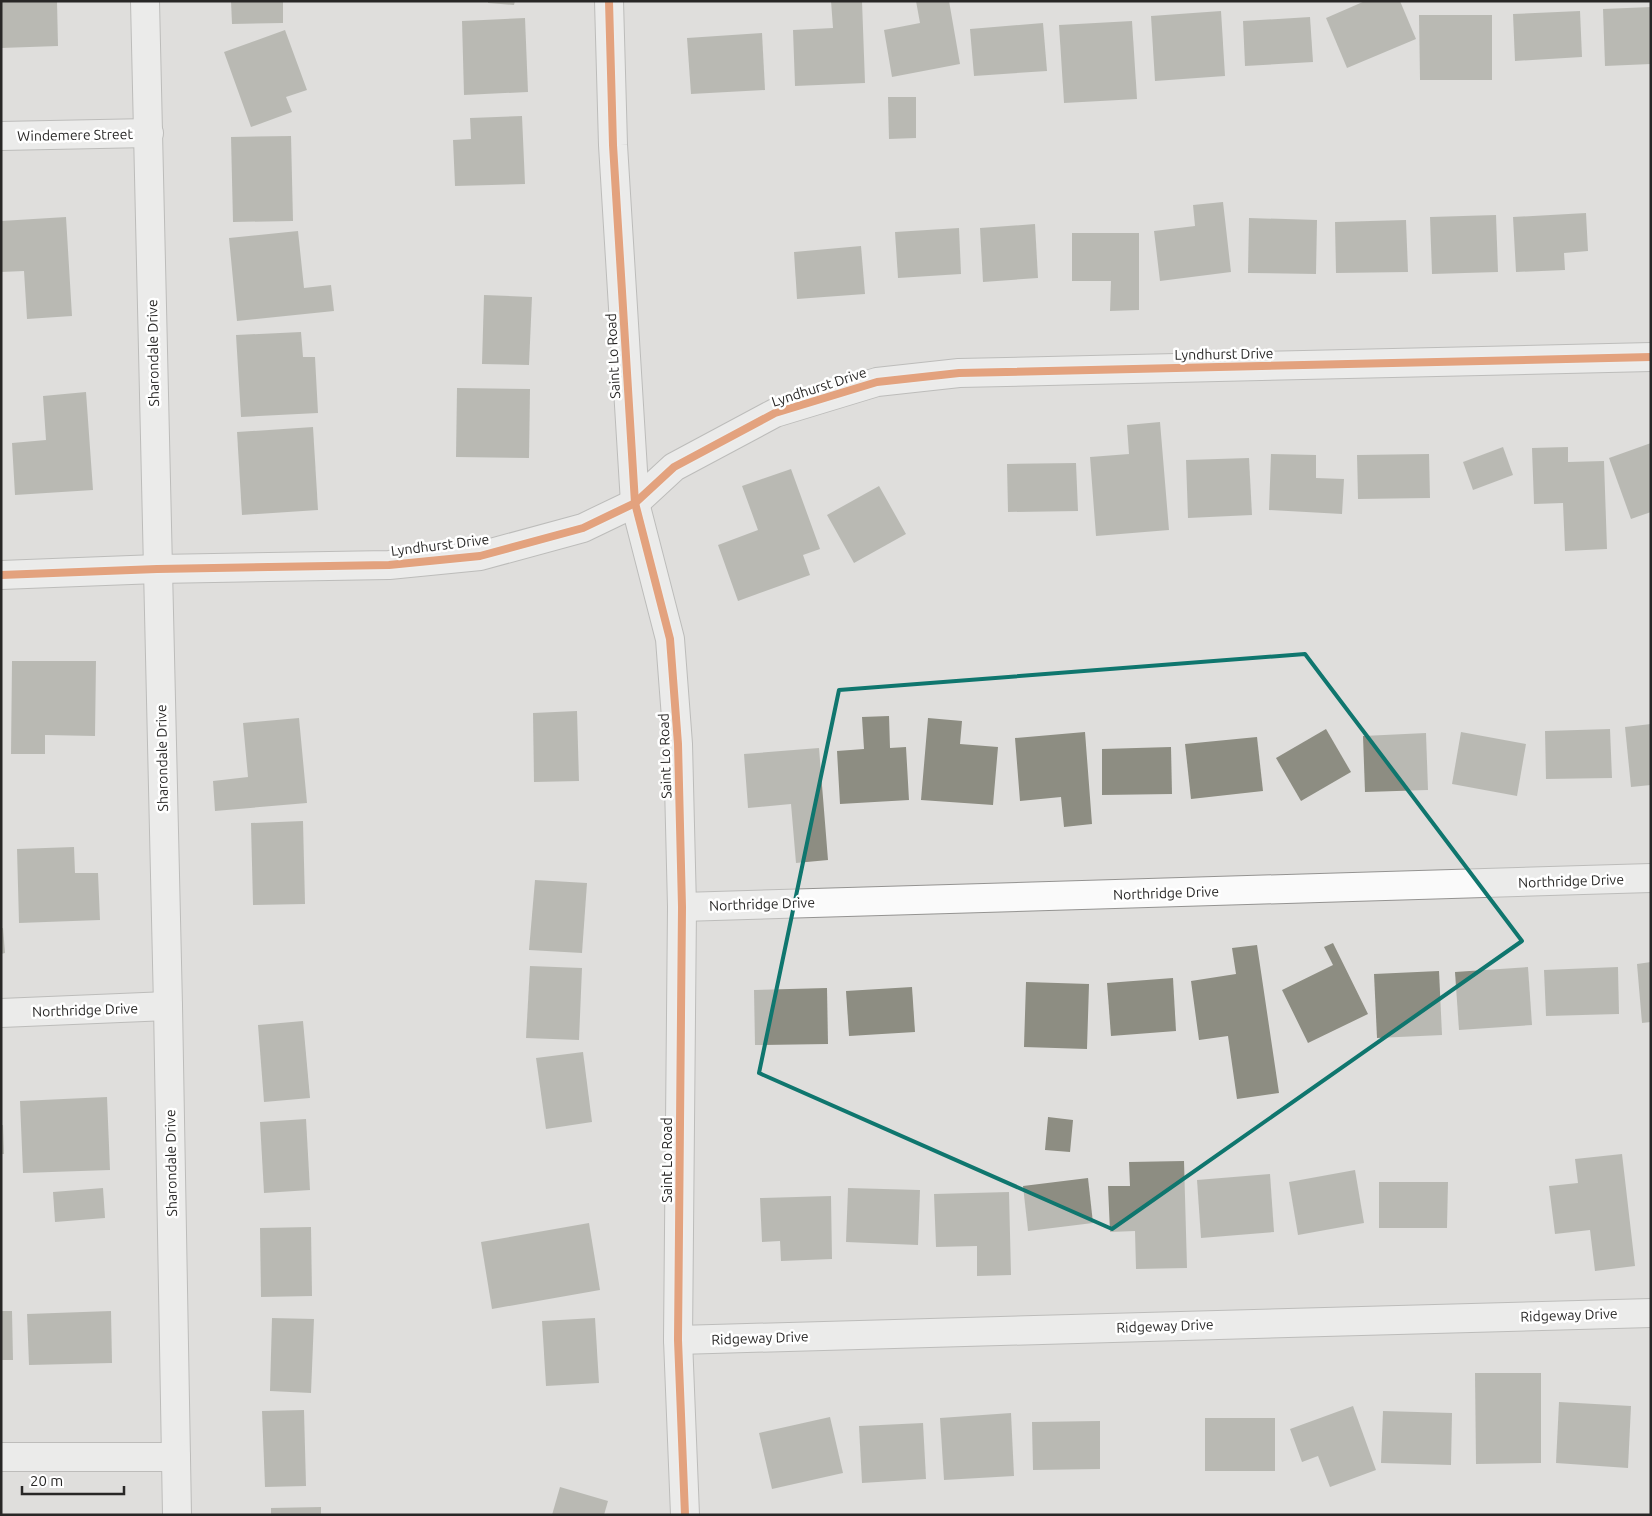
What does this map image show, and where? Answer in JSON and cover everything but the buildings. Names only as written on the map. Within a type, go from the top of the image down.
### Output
[{"type":"street","name":"Sharondale Drive","points":[[145,1],[178,1515]]},
{"type":"street","name":"Saint Lo Road","points":[[609,1],[613,145],[635,503],[670,639],[678,744],[682,907],[678,1340],[685,1515]]},
{"type":"street","name":"Windemere Street","points":[[1,136],[149,133]]},
{"type":"street","name":"Lyndhurst Drive","points":[[1,575],[157,569],[389,565],[480,556],[583,528],[635,503],[674,467],[775,413],[877,382],[959,373],[1651,357]]},
{"type":"street","name":"Northridge Drive","points":[[682,907],[1651,878]]},
{"type":"street","name":"Northridge Drive","points":[[1,1013],[168,1006]]},
{"type":"street","name":"Ridgeway Drive","points":[[678,1340],[1651,1313]]},
{"type":"street","points":[[1,1457],[176,1457]]},
{"type":"highlighted area","points":[[1305,654],[1522,941],[1112,1229],[759,1073],[839,690]]},
{"type":"cycle path","points":[[609,1],[613,145],[635,503],[670,639],[678,744],[682,907],[678,1340],[685,1515]]},
{"type":"cycle path","points":[[1,575],[157,569],[389,565],[480,556],[583,528],[635,503],[674,467],[775,413],[877,382],[959,373],[1651,357]]}]
